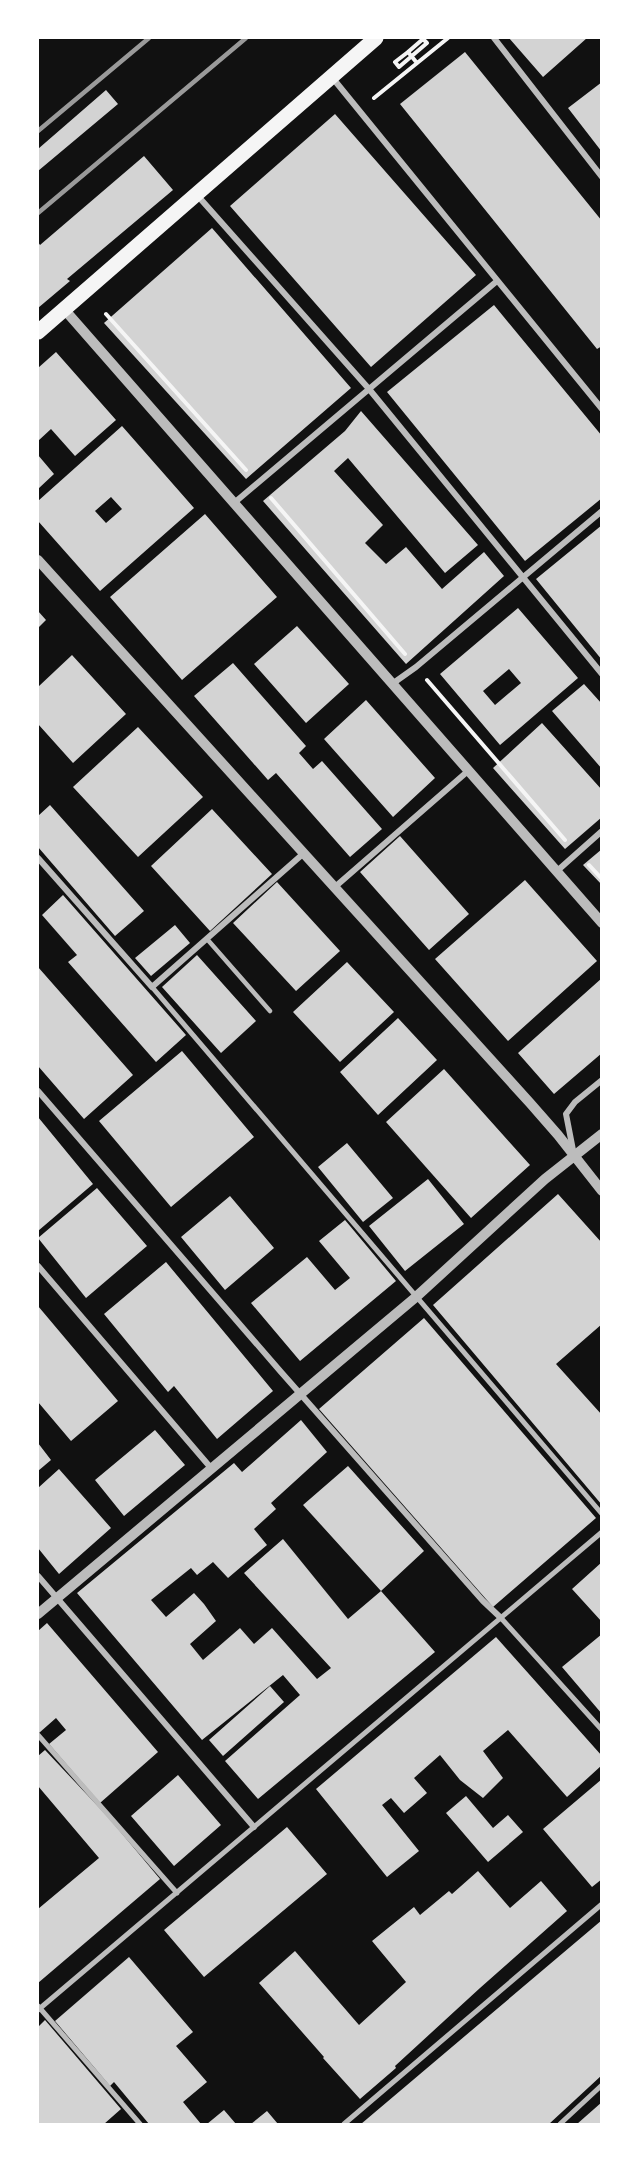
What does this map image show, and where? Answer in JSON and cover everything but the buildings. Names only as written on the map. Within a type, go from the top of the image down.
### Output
[{"type":"main road","points":[[38,332],[195,193],[376,38]]},
{"type":"street","points":[[494,38],[602,177]]},
{"type":"street","points":[[331,75],[602,409]]},
{"type":"street","points":[[195,193],[369,389],[602,674]]},
{"type":"street","points":[[234,503],[497,281]]},
{"type":"street","points":[[64,309],[602,923]]},
{"type":"street","points":[[392,684],[416,667],[602,511]]},
{"type":"street","points":[[38,560],[336,886],[558,1135],[602,1191]]},
{"type":"street","points":[[336,886],[468,771]]},
{"type":"street","points":[[557,871],[602,831]]},
{"type":"street","points":[[152,987],[304,853]]},
{"type":"street","points":[[38,858],[152,987],[602,1514]]},
{"type":"street","points":[[574,1156],[566,1114],[575,1102],[602,1080]]},
{"type":"street","points":[[38,1091],[299,1394],[475,1593],[501,1618],[602,1730]]},
{"type":"street","points":[[38,1614],[416,1297],[545,1179],[602,1134]]},
{"type":"street","points":[[38,1266],[212,1468]]},
{"type":"street","points":[[140,2124],[38,2008],[602,1532]]},
{"type":"street","points":[[38,1576],[254,1827]]},
{"type":"street","points":[[38,1735],[177,1893]]},
{"type":"street","points":[[344,2124],[602,1905]]},
{"type":"street","points":[[560,2124],[602,2085]]},
{"type":"lane","points":[[207,939],[270,1011]]},
{"type":"path","points":[[359,110],[448,38]]},
{"type":"path","points":[[423,39],[427,43],[399,67],[395,62],[408,52],[423,39]]},
{"type":"path","points":[[408,52],[417,63]]},
{"type":"path","points":[[106,314],[251,475]]},
{"type":"path","points":[[269,496],[570,845]]},
{"type":"path","points":[[586,862],[602,879]]},
{"type":"railway","points":[[38,131],[149,38]]},
{"type":"railway","points":[[38,213],[246,38]]}]
